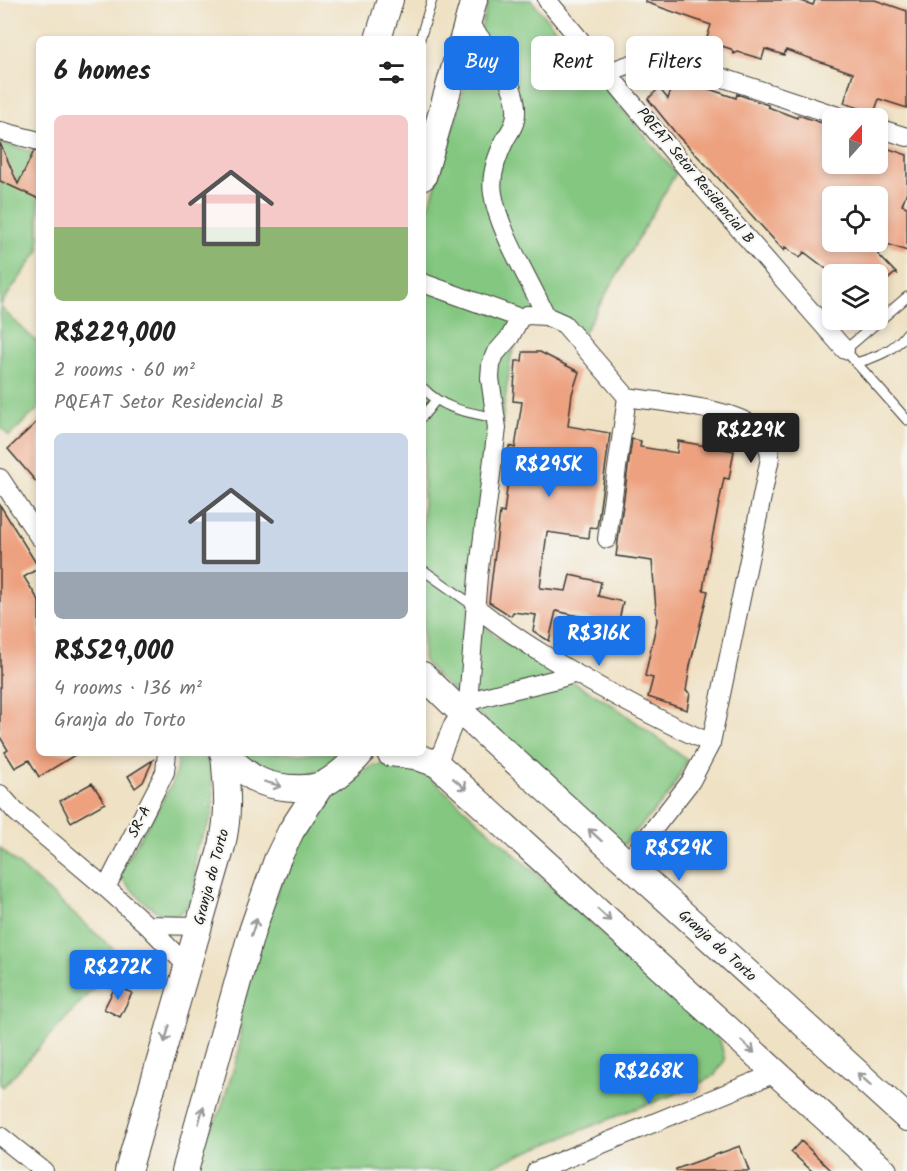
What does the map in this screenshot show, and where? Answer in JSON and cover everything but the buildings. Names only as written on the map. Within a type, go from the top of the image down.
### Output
[{"type":"street","points":[[379,36],[390,0]]},
{"type":"street","name":"PQEAT Setor Residencial B","points":[[547,0],[577,36]]},
{"type":"street","points":[[426,167],[471,12]]},
{"type":"street","points":[[471,12],[514,94],[515,119],[500,148],[495,165],[493,194],[515,253],[546,316]]},
{"type":"street","points":[[614,70],[631,63],[658,58],[683,64],[822,111]]},
{"type":"street","name":"PQEAT Setor Residencial B","points":[[614,81],[697,181],[851,356]]},
{"type":"street","points":[[0,131],[36,140]]},
{"type":"street","points":[[888,131],[907,137]]},
{"type":"street","points":[[426,284],[520,318],[528,315],[546,316],[564,324],[627,397],[714,411],[758,429],[768,444],[770,458],[711,743],[692,781],[626,864]]},
{"type":"street","points":[[437,764],[448,735],[464,707],[477,608],[478,576],[496,418],[490,378],[491,365],[495,354],[510,337],[520,318]]},
{"type":"street","points":[[607,539],[627,397]]},
{"type":"street","points":[[0,478],[36,532]]},
{"type":"street","points":[[477,608],[516,637],[573,674],[678,729],[711,743]]},
{"type":"street","points":[[464,707],[499,691],[573,674]]},
{"type":"street","name":"Granja do Torto","points":[[426,677],[464,707],[626,864],[907,1118]]},
{"type":"street","name":"SR-A","points":[[106,888],[165,772],[167,756]]},
{"type":"street","name":"Granja do Torto","points":[[128,1171],[227,822],[229,802],[224,756]]},
{"type":"street","points":[[228,756],[256,779],[274,786],[293,788],[321,785]]},
{"type":"street","points":[[185,1171],[252,932],[277,860],[291,831],[321,785],[357,756]]},
{"type":"street","points":[[415,756],[437,764],[884,1171]]},
{"type":"street","points":[[0,794],[41,834],[147,925],[187,966]]},
{"type":"street","points":[[147,925],[199,926]]},
{"type":"street","points":[[536,1171],[776,1073]]},
{"type":"street","points":[[0,1137],[44,1171]]},
{"type":"lane","points":[[421,36],[432,0]]},
{"type":"lane","points":[[851,356],[907,297]]},
{"type":"lane","points":[[851,356],[885,353],[907,333]]},
{"type":"lane","name":"PQEAT Setor Residencial B","points":[[851,356],[907,420]]},
{"type":"lane","points":[[426,391],[435,400],[454,409],[496,418]]},
{"type":"lane","points":[[426,412],[435,400]]},
{"type":"lane","points":[[426,572],[477,608]]},
{"type":"green space","points":[[489,0],[531,0],[561,36],[531,36],[531,90],[606,90],[676,173],[577,344],[565,327],[525,320],[511,357],[475,616],[498,638],[614,706],[687,760],[670,793],[623,846],[438,677],[426,663],[426,215],[464,90],[519,90],[519,36],[479,36]]},
{"type":"green space","points":[[0,142],[36,153],[36,254],[0,306]]},
{"type":"green space","points":[[0,307],[36,341],[36,411],[9,436],[0,426]]},
{"type":"green space","points":[[177,756],[206,756],[214,795],[209,825],[197,845],[195,854],[193,897],[184,910],[175,915],[166,915],[139,898],[118,875],[172,784],[178,764]]},
{"type":"green space","points":[[241,756],[342,756],[321,770],[307,774],[277,774],[249,763]]},
{"type":"green space","points":[[374,765],[413,765],[425,773],[720,1040],[725,1060],[714,1076],[687,1090],[480,1171],[200,1171],[197,1168],[203,1142],[221,1109],[240,1048],[240,1012],[269,915],[294,845],[317,808],[335,791]]},
{"type":"green space","points":[[0,848],[122,957],[3,1087],[0,1084]]}]
